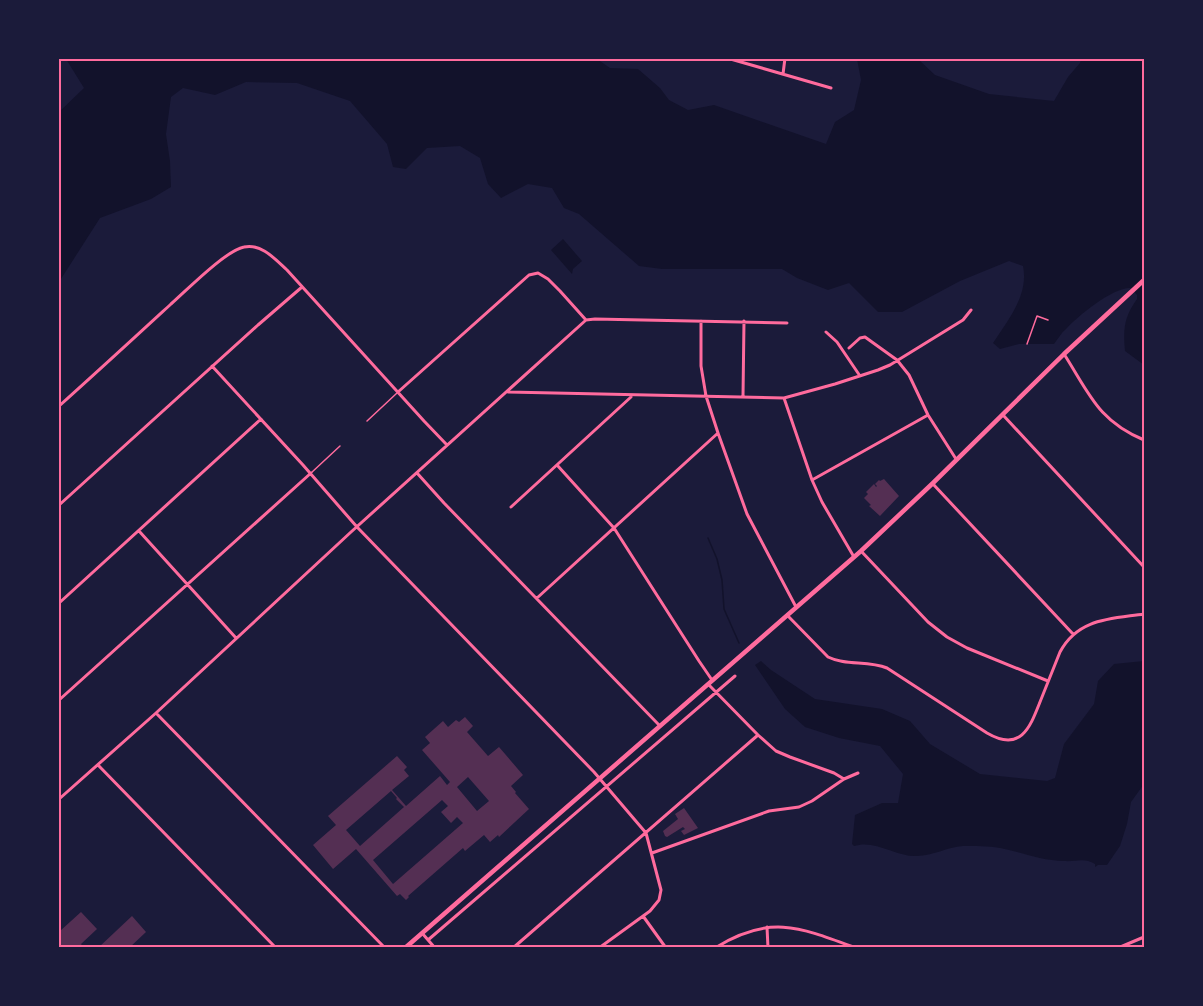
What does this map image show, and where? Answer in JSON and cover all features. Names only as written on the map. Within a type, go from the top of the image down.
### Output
[{"type":"main road","points":[[405,948],[861,551],[1064,354],[1144,280]]},
{"type":"street","points":[[727,58],[831,88]]},
{"type":"street","points":[[783,74],[785,58]]},
{"type":"street","points":[[58,407],[199,279],[234,250],[249,246],[269,254],[287,270],[447,445]]},
{"type":"street","points":[[398,392],[529,274],[538,273],[548,279],[586,320]]},
{"type":"street","points":[[58,506],[302,286]]},
{"type":"street","points":[[506,392],[632,396],[784,398],[796,396],[878,370],[963,320],[971,310]]},
{"type":"street","points":[[58,800],[586,320],[787,323]]},
{"type":"street","points":[[702,321],[701,366],[706,396],[718,433],[747,514],[796,607]]},
{"type":"street","points":[[743,396],[744,321]]},
{"type":"street","points":[[826,332],[837,342],[860,376]]},
{"type":"street","points":[[849,348],[860,338],[865,337],[897,360],[913,381],[928,415],[957,460]]},
{"type":"street","points":[[1064,354],[1098,408],[1116,424],[1144,440]]},
{"type":"street","points":[[212,366],[357,527],[599,778],[646,833],[661,893],[656,904],[643,916],[599,948]]},
{"type":"street","points":[[511,507],[632,396]]},
{"type":"street","points":[[784,398],[812,480],[854,557]]},
{"type":"street","points":[[812,480],[928,415]]},
{"type":"street","points":[[1003,415],[1144,567]]},
{"type":"street","points":[[58,604],[261,418]]},
{"type":"street","points":[[537,598],[718,433]]},
{"type":"street","points":[[556,465],[614,528],[716,693],[773,748],[784,755],[834,773],[844,779]]},
{"type":"street","points":[[417,473],[660,726]]},
{"type":"street","points":[[58,701],[311,474]]},
{"type":"street","points":[[933,483],[1073,634]]},
{"type":"street","points":[[139,531],[237,638]]},
{"type":"street","points":[[861,551],[928,622],[947,637],[960,645],[1048,681]]},
{"type":"street","points":[[787,615],[828,657],[835,660],[876,664],[887,668],[987,733],[1008,740],[1027,731],[1060,652],[1073,634],[1092,623],[1144,614]]},
{"type":"street","points":[[428,940],[735,676]]},
{"type":"street","points":[[156,713],[385,948]]},
{"type":"street","points":[[513,948],[758,735]]},
{"type":"street","points":[[98,765],[276,948]]},
{"type":"street","points":[[652,852],[769,811],[799,807],[858,773]]},
{"type":"street","points":[[643,916],[666,948]]},
{"type":"street","points":[[715,948],[742,933],[767,927],[802,929],[856,948]]},
{"type":"street","points":[[767,927],[768,948]]},
{"type":"street","points":[[422,933],[435,948]]},
{"type":"street","points":[[1118,948],[1144,937]]},
{"type":"lane","points":[[367,421],[398,392]]},
{"type":"lane","points":[[311,474],[340,446]]},
{"type":"path","points":[[1027,344],[1037,316],[1048,320]]},
{"type":"shaded area","points":[[66,59],[597,59],[610,68],[638,69],[660,88],[669,100],[688,110],[714,105],[826,144],[835,122],[854,110],[861,80],[857,59],[918,59],[935,75],[989,94],[1054,101],[1081,59],[1144,59],[1144,365],[1125,351],[1125,324],[1137,299],[1137,295],[1131,288],[1115,292],[1096,303],[1072,323],[1054,344],[1019,344],[1000,349],[993,343],[1016,307],[1023,287],[1023,266],[1009,261],[960,281],[902,312],[878,312],[849,283],[828,290],[797,278],[782,269],[662,269],[639,266],[579,214],[564,208],[552,188],[528,184],[501,198],[488,184],[480,158],[460,146],[427,148],[406,169],[393,167],[387,144],[350,101],[297,83],[246,82],[215,95],[183,88],[171,97],[166,134],[171,187],[151,199],[100,218],[59,282],[59,112],[84,88]]},
{"type":"shaded area","points":[[563,239],[582,261],[573,269],[572,274],[551,250]]},
{"type":"shaded area","points":[[761,661],[815,699],[882,709],[910,721],[930,744],[980,774],[1047,781],[1055,778],[1064,744],[1094,704],[1098,681],[1114,664],[1144,661],[1144,784],[1131,802],[1120,846],[1107,865],[1095,867],[1095,864],[1087,861],[1048,860],[991,847],[957,847],[929,855],[909,856],[878,846],[862,844],[854,846],[852,844],[855,815],[882,803],[898,803],[903,774],[880,746],[839,738],[805,727],[785,709],[755,665]]},
{"type":"building","points":[[884,479],[899,496],[880,516],[864,498],[868,494],[866,492],[874,484],[876,487],[875,484],[879,480]]},
{"type":"building","points":[[465,717],[473,726],[467,732],[488,756],[499,747],[523,775],[511,786],[529,809],[499,837],[498,835],[490,842],[484,835],[465,851],[463,848],[406,900],[400,894],[397,896],[356,849],[333,869],[313,845],[336,825],[328,816],[397,756],[407,767],[404,770],[409,776],[392,790],[406,806],[440,776],[447,785],[450,782],[422,750],[430,743],[425,737],[443,721],[448,727],[456,720],[459,722]],"holes":[[[468,777],[489,801],[477,811],[457,787]],[[391,791],[404,807],[360,846],[346,830]],[[442,800],[448,806],[441,812],[451,823],[457,817],[463,823],[393,884],[373,860]]]},
{"type":"building","points":[[684,808],[698,828],[684,835],[681,831],[685,829],[683,827],[665,836],[663,831],[678,819],[675,814]]},
{"type":"building","points":[[81,912],[97,929],[81,944],[84,948],[63,948],[58,943],[60,935],[58,929],[60,931]]},
{"type":"building","points":[[132,916],[146,932],[129,948],[98,948]]},
{"type":"waterway","points":[[708,538],[717,559],[722,580],[724,609],[739,643]]}]
